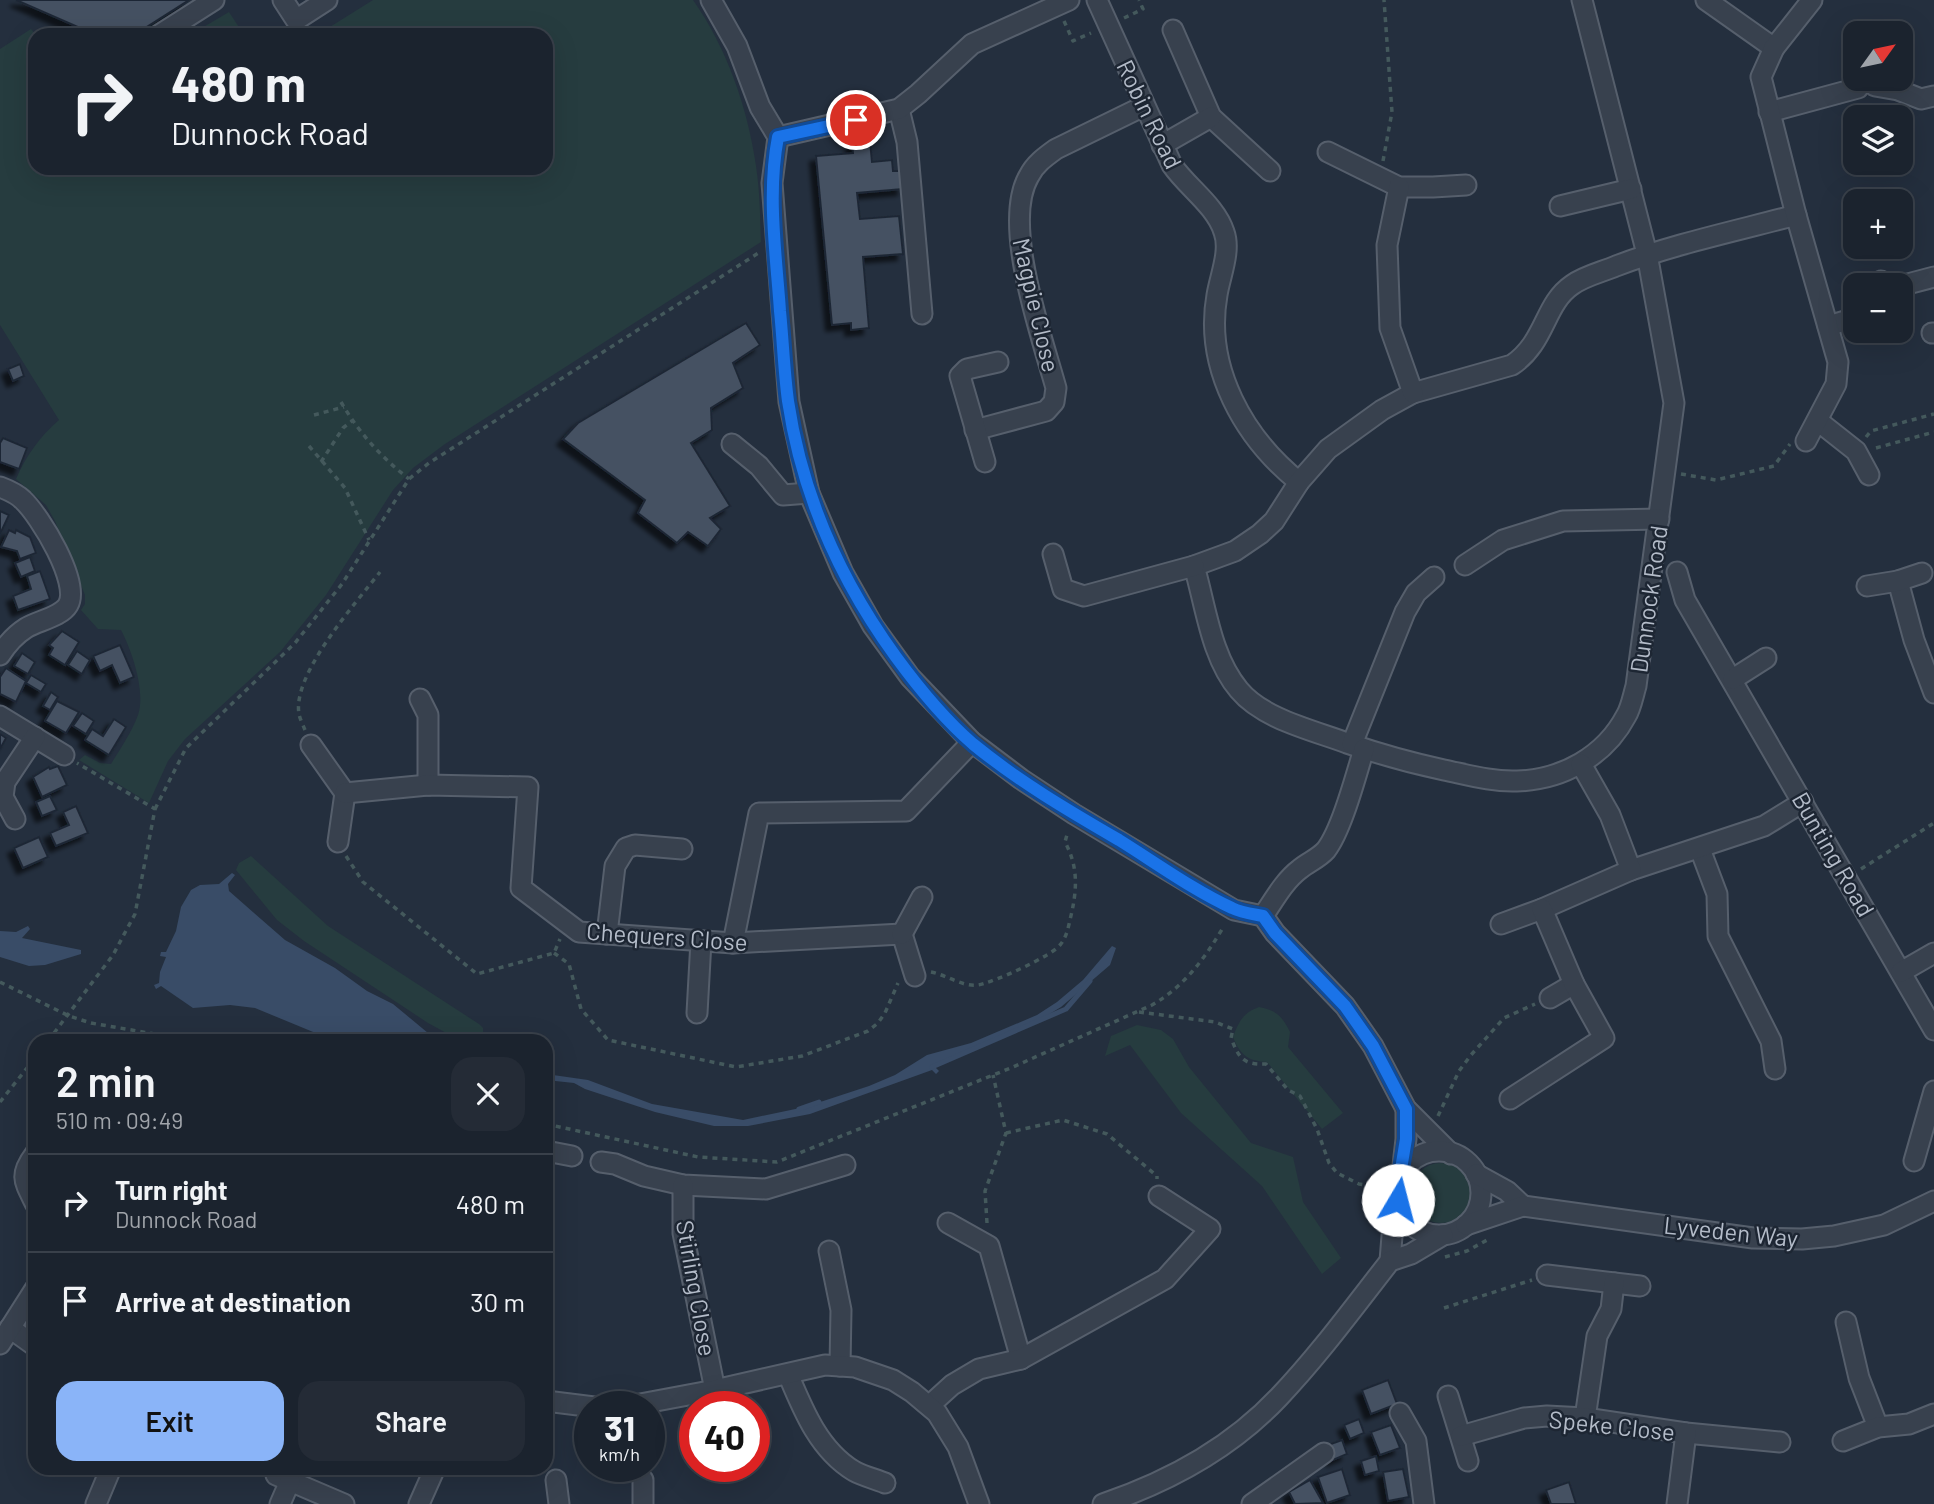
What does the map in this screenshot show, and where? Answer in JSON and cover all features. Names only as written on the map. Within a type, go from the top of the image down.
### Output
[{"type":"street","points":[[170,28],[214,0]]},
{"type":"street","points":[[283,0],[296,20],[327,0]]},
{"type":"street","points":[[711,0],[737,46],[760,107],[778,137],[772,183],[789,402],[809,493],[843,573],[873,626],[910,677],[972,743],[1074,814],[1234,910],[1263,916],[1275,933],[1345,1006],[1373,1046],[1406,1109],[1451,1154],[1468,1164],[1476,1174],[1480,1186],[1481,1199],[1477,1212],[1466,1225],[1411,1254],[1390,1261],[1307,1366],[1252,1423],[1179,1472],[1139,1492],[1103,1504]]},
{"type":"street","points":[[778,137],[899,109],[972,44],[1069,0]]},
{"type":"street","name":"Robin Road","points":[[1097,0],[1162,145],[1181,179],[1212,211],[1224,232],[1225,252],[1214,321],[1221,364],[1236,409],[1264,450],[1299,482]]},
{"type":"street","name":"Dunnock Road","points":[[1194,566],[1221,663],[1239,690],[1260,710],[1358,747],[1398,760],[1496,780],[1518,781],[1552,776],[1581,764],[1606,744],[1627,715],[1636,686],[1674,403],[1647,254],[1582,0]]},
{"type":"street","points":[[1706,0],[1774,48]]},
{"type":"street","points":[[1805,440],[1818,421],[1836,384],[1838,362],[1796,215],[1761,77],[1774,48],[1812,0]]},
{"type":"street","points":[[1174,30],[1211,117],[1270,171]]},
{"type":"street","points":[[1769,112],[1867,87],[1898,90],[1921,99],[1934,96]]},
{"type":"street","name":"Magpie Close","points":[[975,430],[1046,411],[1054,402],[1056,388],[1020,247],[1020,207],[1028,177],[1042,159],[1056,149],[1144,106]]},
{"type":"street","points":[[899,109],[907,142],[922,314]]},
{"type":"street","points":[[1162,145],[1211,117]]},
{"type":"street","points":[[1328,152],[1399,187],[1466,185]]},
{"type":"street","points":[[1399,187],[1387,246],[1391,328],[1412,393]]},
{"type":"street","points":[[1560,206],[1630,189]]},
{"type":"street","points":[[1053,554],[1063,589],[1084,596],[1194,566],[1235,551],[1255,539],[1275,521],[1299,482],[1328,449],[1382,410],[1412,393],[1512,365],[1522,358],[1534,344],[1559,297],[1572,285],[1647,254],[1796,215]]},
{"type":"street","points":[[1913,280],[1934,277]]},
{"type":"street","points":[[1828,326],[1843,322]]},
{"type":"street","points":[[985,462],[960,376],[963,372],[998,362]]},
{"type":"street","points":[[1818,421],[1868,462]]},
{"type":"street","points":[[732,444],[759,466],[783,495],[809,493]]},
{"type":"street","points":[[0,487],[22,498],[42,520],[62,564],[70,595],[68,605],[62,611],[15,635],[0,655]]},
{"type":"street","points":[[1465,565],[1503,540],[1563,521],[1659,519]]},
{"type":"street","name":"Bunting Road","points":[[1677,572],[1685,600],[1934,1030]]},
{"type":"street","points":[[1867,586],[1898,581],[1922,573]]},
{"type":"street","points":[[1263,916],[1299,869],[1327,849],[1336,832],[1358,747],[1405,612],[1416,593],[1434,577]]},
{"type":"street","points":[[1898,581],[1914,639],[1934,693]]},
{"type":"street","points":[[1733,679],[1766,658]]},
{"type":"street","points":[[420,698],[428,715],[428,785]]},
{"type":"street","points":[[0,716],[64,755]]},
{"type":"street","points":[[15,819],[3,797],[5,782],[35,737]]},
{"type":"street","points":[[733,943],[759,813],[906,811],[972,743]]},
{"type":"street","points":[[311,745],[345,793],[338,842]]},
{"type":"street","points":[[1581,764],[1610,815],[1631,870]]},
{"type":"street","name":"Chequers Close","points":[[345,793],[428,785],[528,787],[521,888],[579,932],[733,943],[902,934]]},
{"type":"street","points":[[1500,924],[1542,909],[1631,870],[1764,826],[1803,802]]},
{"type":"street","points":[[607,934],[614,866],[626,848],[635,845],[682,849]]},
{"type":"street","points":[[1700,849],[1717,894],[1718,936],[1771,1041],[1775,1069]]},
{"type":"street","points":[[915,976],[902,934],[922,897]]},
{"type":"street","points":[[1510,1099],[1604,1038],[1574,984],[1542,909]]},
{"type":"street","points":[[697,1013],[701,941]]},
{"type":"street","points":[[1901,972],[1934,953]]},
{"type":"street","points":[[1550,998],[1574,984]]},
{"type":"street","points":[[1914,1161],[1934,1091]]},
{"type":"street","points":[[1390,1261],[1399,1206],[1398,1187],[1406,1139],[1406,1109]]},
{"type":"street","points":[[553,1152],[572,1156]]},
{"type":"street","points":[[1402,1175],[1409,1164],[1420,1156],[1432,1152],[1451,1154]]},
{"type":"street","points":[[601,1162],[683,1185],[766,1189],[845,1165]]},
{"type":"street","points":[[28,1168],[24,1176],[28,1190]]},
{"type":"street","points":[[1476,1174],[1507,1191],[1523,1206]]},
{"type":"street","name":"Stirling Close","points":[[683,1185],[683,1233],[715,1390]]},
{"type":"street","points":[[930,1405],[952,1385],[979,1369],[1021,1359],[1165,1279],[1210,1229],[1159,1196]]},
{"type":"street","name":"Lyveden Way","points":[[1466,1225],[1523,1206],[1778,1240],[1863,1231],[1895,1220],[1934,1201]]},
{"type":"street","points":[[1399,1206],[1410,1223],[1420,1231],[1443,1235]]},
{"type":"street","points":[[948,1223],[989,1246],[1021,1359]]},
{"type":"street","points":[[829,1251],[841,1310],[841,1366]]},
{"type":"street","points":[[1547,1275],[1640,1286]]},
{"type":"street","points":[[1584,1418],[1597,1336],[1611,1309],[1614,1283]]},
{"type":"street","points":[[28,1300],[5,1336],[28,1344]]},
{"type":"street","points":[[1846,1322],[1859,1378],[1878,1427]]},
{"type":"street","points":[[665,1399],[825,1365],[855,1367],[893,1380],[930,1405],[947,1426],[958,1447],[979,1504]]},
{"type":"street","points":[[788,1374],[804,1413],[828,1449],[855,1471],[885,1483]]},
{"type":"street","points":[[1448,1396],[1468,1461]]},
{"type":"street","points":[[553,1402],[574,1404]]},
{"type":"street","points":[[1400,1413],[1416,1441],[1423,1504]]},
{"type":"street","points":[[1843,1441],[1878,1427],[1909,1424],[1934,1414]]},
{"type":"street","name":"Speke Close","points":[[1461,1436],[1524,1418],[1547,1416],[1584,1418],[1686,1433],[1780,1442]]},
{"type":"street","points":[[1677,1504],[1686,1433]]},
{"type":"street","points":[[1252,1504],[1324,1453]]},
{"type":"street","points":[[96,1504],[108,1475]]},
{"type":"street","points":[[419,1504],[432,1475]]},
{"type":"street","points":[[280,1504],[283,1478],[344,1504]]},
{"type":"street","points":[[556,1479],[559,1504]]},
{"type":"street","points":[[643,1482],[643,1504]]},
{"type":"path","points":[[1379,178],[1392,112],[1384,0]]},
{"type":"path","points":[[54,1034],[113,955],[135,914],[155,809],[186,748],[295,643],[334,595],[409,479],[429,463],[764,249],[776,247]]},
{"type":"path","points":[[314,415],[343,405],[372,446],[409,479]]},
{"type":"path","points":[[1934,414],[1871,431],[1863,440],[1868,462],[1934,432]]},
{"type":"path","points":[[321,463],[343,428],[352,421]]},
{"type":"path","points":[[1665,472],[1717,480],[1774,466],[1792,440],[1805,440]]},
{"type":"path","points":[[309,446],[345,488],[370,541]]},
{"type":"path","points":[[311,745],[299,712],[311,663],[380,572]]},
{"type":"path","points":[[64,755],[155,809]]},
{"type":"path","points":[[554,953],[569,964],[582,1009],[608,1040],[736,1067],[802,1056],[868,1031],[885,1013],[903,979],[933,972],[961,983],[978,985],[1044,958],[1059,947],[1065,938],[1076,894],[1072,854],[1065,842],[1074,814]]},
{"type":"path","points":[[1847,878],[1934,824]]},
{"type":"path","points":[[338,842],[363,882],[477,974],[554,953]]},
{"type":"path","points":[[553,1126],[698,1157],[777,1162],[993,1074],[1167,996],[1188,978],[1206,956],[1234,910]]},
{"type":"path","points":[[554,953],[567,923]]},
{"type":"path","points":[[0,982],[69,1016],[91,1023],[155,1034]]},
{"type":"path","points":[[1436,1120],[1459,1071],[1504,1018],[1550,998]]},
{"type":"path","points":[[1137,1011],[1215,1022],[1233,1029],[1231,1038],[1242,1060],[1266,1064],[1288,1090],[1300,1096],[1318,1129],[1329,1163],[1337,1173],[1359,1184],[1382,1188]]},
{"type":"path","points":[[0,1102],[28,1067]]},
{"type":"path","points":[[989,1246],[985,1191],[1006,1133],[993,1074]]},
{"type":"path","points":[[1006,1133],[1063,1120],[1107,1135],[1157,1176],[1159,1196]]},
{"type":"path","points":[[1439,1259],[1467,1251],[1498,1234]]},
{"type":"path","points":[[1444,1308],[1547,1275]]},
{"type":"green space","points":[[373,0],[693,0],[716,38],[742,101],[757,175],[761,242],[445,444],[413,468],[393,490],[326,595],[280,652],[185,739],[168,761],[149,803],[79,760],[85,755],[100,763],[111,764],[138,715],[140,695],[137,672],[121,630],[98,629],[81,610],[85,604],[85,595],[55,521],[46,505],[16,479],[34,447],[59,420],[0,325],[0,49],[28,31],[28,175],[553,175],[553,28],[328,28]]},
{"type":"green space","points":[[229,12],[239,28],[202,28]]},
{"type":"green space","points":[[251,856],[328,926],[479,1024],[483,1028],[483,1034],[448,1034],[304,941],[277,920],[236,870],[239,863]]},
{"type":"green space","points":[[1259,1007],[1282,1018],[1290,1032],[1288,1047],[1343,1113],[1322,1129],[1267,1062],[1246,1056],[1236,1043],[1233,1037],[1240,1022],[1245,1015]]},
{"type":"green space","points":[[1137,1025],[1161,1030],[1173,1039],[1189,1067],[1251,1143],[1293,1157],[1303,1202],[1341,1258],[1322,1274],[1262,1186],[1181,1113],[1130,1045],[1105,1056],[1111,1036]]},
{"type":"green space","points":[[1441,1163],[1458,1168],[1466,1176],[1471,1193],[1466,1210],[1458,1218],[1441,1223],[1424,1218],[1416,1210],[1411,1193],[1416,1176],[1424,1168]]},
{"type":"water","points":[[232,873],[235,875],[228,884],[229,891],[285,940],[393,1004],[430,1034],[318,1034],[255,1008],[230,1005],[193,1008],[161,986],[156,989],[154,985],[159,983],[166,957],[160,956],[161,952],[166,952],[176,931],[181,907],[191,890],[200,885],[219,884]]},
{"type":"water","points":[[28,926],[30,929],[22,938],[81,950],[81,954],[45,965],[29,966],[0,957],[0,931],[16,932]]},
{"type":"water","points":[[1112,946],[1116,948],[1110,965],[1061,1007],[1043,1018],[943,1061],[935,1067],[939,1071],[936,1074],[932,1070],[810,1114],[748,1126],[714,1126],[655,1112],[574,1083],[553,1081],[553,1075],[588,1080],[652,1104],[743,1120],[805,1107],[869,1086],[895,1075],[927,1055],[971,1043],[1037,1015],[1083,980]]},
{"type":"building","points":[[16,0],[189,0],[145,28],[80,28]]},
{"type":"building","points":[[870,141],[872,162],[892,160],[893,171],[901,171],[903,189],[857,193],[860,219],[899,216],[903,254],[863,257],[869,328],[851,330],[851,323],[832,325],[816,156],[853,153],[852,143]]},
{"type":"building","points":[[746,323],[760,345],[733,363],[743,388],[711,408],[712,430],[691,443],[730,506],[710,518],[721,529],[708,546],[688,532],[677,543],[638,513],[645,500],[563,439],[578,423]]},
{"type":"building","points":[[20,364],[24,376],[13,381],[8,369]]},
{"type":"building","points":[[3,438],[27,448],[19,469],[0,462],[0,443]]},
{"type":"building","points":[[0,511],[9,515],[0,534]]},
{"type":"building","points":[[9,530],[15,533],[16,530],[30,537],[36,553],[20,559],[17,551],[1,547]]},
{"type":"building","points":[[30,557],[35,571],[21,577],[15,563]]},
{"type":"building","points":[[40,571],[50,599],[18,610],[13,596],[31,589],[27,576]]},
{"type":"building","points":[[62,631],[79,642],[65,665],[49,655],[53,648],[49,645]]},
{"type":"building","points":[[120,645],[134,677],[120,683],[112,665],[100,671],[93,656]]},
{"type":"building","points":[[77,651],[90,660],[82,674],[68,665]]},
{"type":"building","points":[[22,653],[35,662],[28,674],[14,666]]},
{"type":"building","points":[[6,668],[26,681],[16,702],[0,694],[0,677]]},
{"type":"building","points":[[31,675],[46,684],[41,692],[26,683]]},
{"type":"building","points":[[51,692],[58,697],[50,710],[43,706]]},
{"type":"building","points":[[57,701],[79,712],[66,733],[45,721]]},
{"type":"building","points":[[82,713],[94,721],[86,734],[73,726]]},
{"type":"building","points":[[114,719],[126,727],[109,755],[85,740],[92,729],[103,736]]},
{"type":"building","points":[[0,734],[6,738],[0,749]]},
{"type":"building","points":[[58,766],[67,785],[42,797],[33,777],[49,767]]},
{"type":"building","points":[[50,796],[57,810],[42,816],[36,802]]},
{"type":"building","points":[[76,806],[88,833],[56,846],[50,833],[69,825],[63,812]]},
{"type":"building","points":[[39,837],[48,857],[23,868],[14,848]]},
{"type":"building","points":[[1388,1380],[1397,1404],[1371,1414],[1362,1390]]},
{"type":"building","points":[[1359,1419],[1364,1433],[1350,1439],[1344,1425]]},
{"type":"building","points":[[1391,1425],[1400,1448],[1380,1455],[1371,1432]]},
{"type":"building","points":[[1342,1440],[1347,1454],[1333,1460],[1328,1445]]},
{"type":"building","points":[[1376,1456],[1379,1471],[1365,1475],[1361,1461]]},
{"type":"building","points":[[1342,1469],[1350,1495],[1327,1503],[1318,1477]]},
{"type":"building","points":[[1403,1469],[1409,1497],[1388,1501],[1383,1472]]},
{"type":"building","points":[[1310,1480],[1323,1503],[1295,1504],[1289,1492]]},
{"type":"building","points":[[1569,1482],[1576,1504],[1551,1504],[1546,1490]]},
{"type":"waterway","points":[[932,1067],[1066,1009],[1090,981]]},
{"type":"waterway","points":[[799,1109],[819,1102]]},
{"type":"route","points":[[856,120],[778,137],[772,183],[785,372],[794,431],[809,493],[843,573],[873,626],[910,677],[972,743],[1074,814],[1234,910],[1263,916],[1275,933],[1345,1006],[1373,1046],[1406,1109],[1406,1139],[1398,1200]]}]
